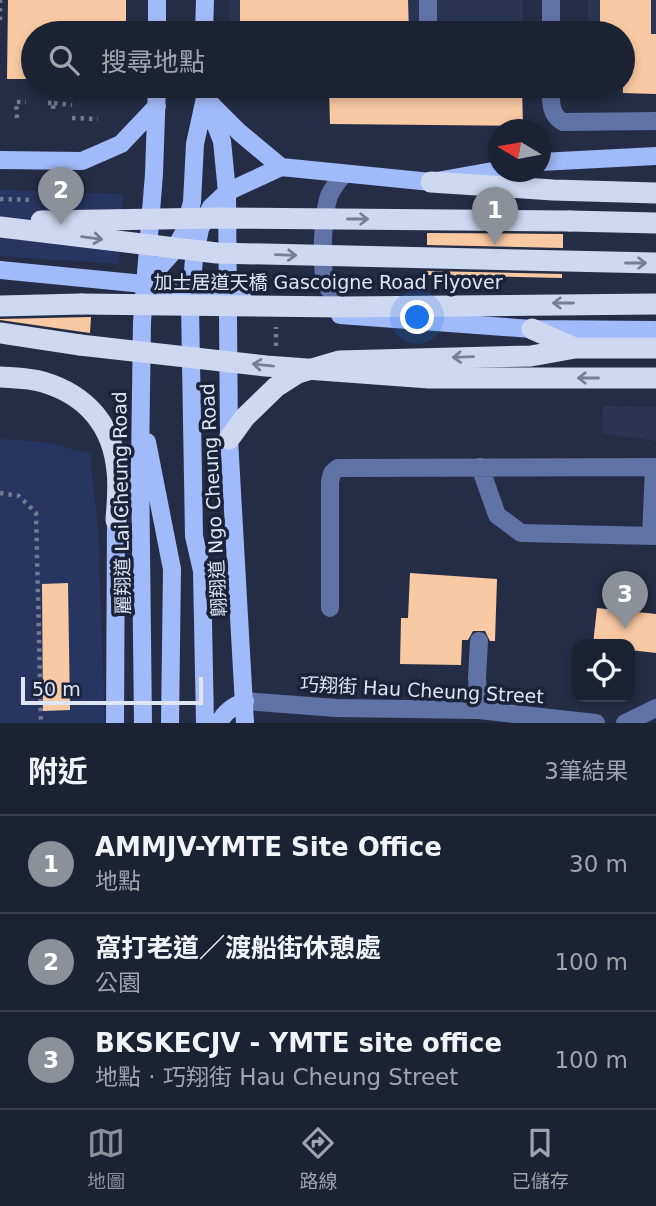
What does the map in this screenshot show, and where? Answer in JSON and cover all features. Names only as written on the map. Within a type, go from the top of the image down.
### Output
[{"type":"highway","points":[[431,182],[612,193],[656,193]]},
{"type":"highway","points":[[0,222],[217,218],[656,223]]},
{"type":"highway","name":"加士居道天橋 Gascoigne Road Flyover","points":[[0,227],[217,253],[656,263]]},
{"type":"highway","name":"加士居道天橋 Gascoigne Road Flyover","points":[[0,306],[81,304],[343,307],[656,303]]},
{"type":"highway","points":[[532,329],[575,348]]},
{"type":"highway","points":[[0,333],[266,366],[429,378],[656,378]]},
{"type":"highway","points":[[229,439],[245,417],[275,387],[298,373],[339,361],[531,356],[575,348],[656,348]]},
{"type":"highway","points":[[0,377],[40,381],[63,389],[81,400],[100,420],[110,436],[118,472],[116,520]]},
{"type":"main road","points":[[157,0],[157,21]]},
{"type":"main road","points":[[204,21],[205,0]]},
{"type":"main road","name":"麗翔道 Lai Cheung Road","points":[[143,723],[141,415],[144,284],[154,174],[157,98]]},
{"type":"main road","points":[[144,284],[173,252],[184,232],[191,202],[195,144],[203,98]]},
{"type":"main road","name":"翺翔道 Ngo Cheung Road","points":[[206,98],[222,141],[227,191],[229,439],[245,701]]},
{"type":"main road","points":[[209,98],[239,132],[281,167]]},
{"type":"main road","points":[[0,160],[82,161],[121,144],[157,106]]},
{"type":"main road","points":[[551,161],[656,156]]},
{"type":"main road","points":[[205,723],[202,571],[194,536],[191,289],[200,229],[211,207],[227,191],[281,167],[431,182],[488,172]]},
{"type":"main road","points":[[0,270],[191,289],[307,312],[532,329],[656,330]]},
{"type":"main road","points":[[141,415],[156,478],[172,569],[170,723]]},
{"type":"main road","points":[[115,723],[116,520],[140,463]]},
{"type":"main road","points":[[172,569],[194,536]]},
{"type":"main road","points":[[219,723],[222,716],[233,706],[245,701],[245,723]]},
{"type":"street","points":[[428,0],[428,21]]},
{"type":"street","points":[[551,0],[551,21]]},
{"type":"street","points":[[551,98],[555,117],[563,122],[574,124],[656,121]]},
{"type":"street","points":[[344,174],[334,185],[328,198],[324,263],[325,281],[334,298],[351,316]]},
{"type":"street","points":[[330,608],[332,473],[338,468],[480,467],[655,467],[654,536],[521,533],[497,515],[480,467]]},
{"type":"street","points":[[479,640],[479,710]]},
{"type":"street","name":"巧翔街 Hau Cheung Street","points":[[245,701],[323,707],[479,710],[596,723]]},
{"type":"street","points":[[625,723],[656,708]]},
{"type":"path","points":[[0,20],[1,0]]},
{"type":"path","points":[[17,118],[16,102],[26,102]]},
{"type":"path","points":[[52,105],[72,105]]},
{"type":"path","points":[[72,118],[98,119]]},
{"type":"path","points":[[276,304],[276,352]]},
{"type":"path","points":[[0,493],[19,496],[36,513],[41,723]]},
{"type":"shaded area","points":[[229,0],[523,0],[523,21],[230,21]]},
{"type":"shaded area","points":[[588,0],[656,0],[656,94],[635,93],[635,21],[588,21]]},
{"type":"shaded area","points":[[0,190],[123,194],[119,264],[0,256]]},
{"type":"shaded area","points":[[603,406],[656,407],[656,441],[602,433]]},
{"type":"shaded area","points":[[0,439],[46,442],[90,454],[98,529],[105,723],[0,723]]},
{"type":"building","points":[[8,0],[126,0],[126,21],[21,21],[21,79],[7,79]]},
{"type":"building","points":[[240,0],[408,0],[409,21],[240,21]]},
{"type":"building","points":[[600,0],[651,0],[651,34],[656,34],[656,94],[635,93],[635,21],[600,21]]},
{"type":"building","points":[[329,98],[522,98],[523,119],[488,119],[488,126],[330,124]]},
{"type":"building","points":[[427,233],[563,234],[563,248],[427,245]]},
{"type":"building","points":[[426,271],[562,274],[562,278],[426,275]]},
{"type":"building","points":[[91,317],[90,333],[0,320],[0,319]]},
{"type":"building","points":[[410,573],[497,579],[495,641],[490,641],[485,631],[473,631],[468,640],[462,640],[461,665],[400,664],[401,618],[408,618]]},
{"type":"building","points":[[68,583],[70,710],[43,711],[42,584]]},
{"type":"building","points":[[597,608],[656,614],[656,653],[635,651],[635,639],[594,639]]},
{"type":"place","name":"窩打老道／渡船街休憩處","points":[[61,225]]},
{"type":"place","name":"AMMJV-YMTE Site Office","points":[[495,245]]},
{"type":"place","name":"BKSKECJV - YMTE site office","points":[[625,629]]}]
